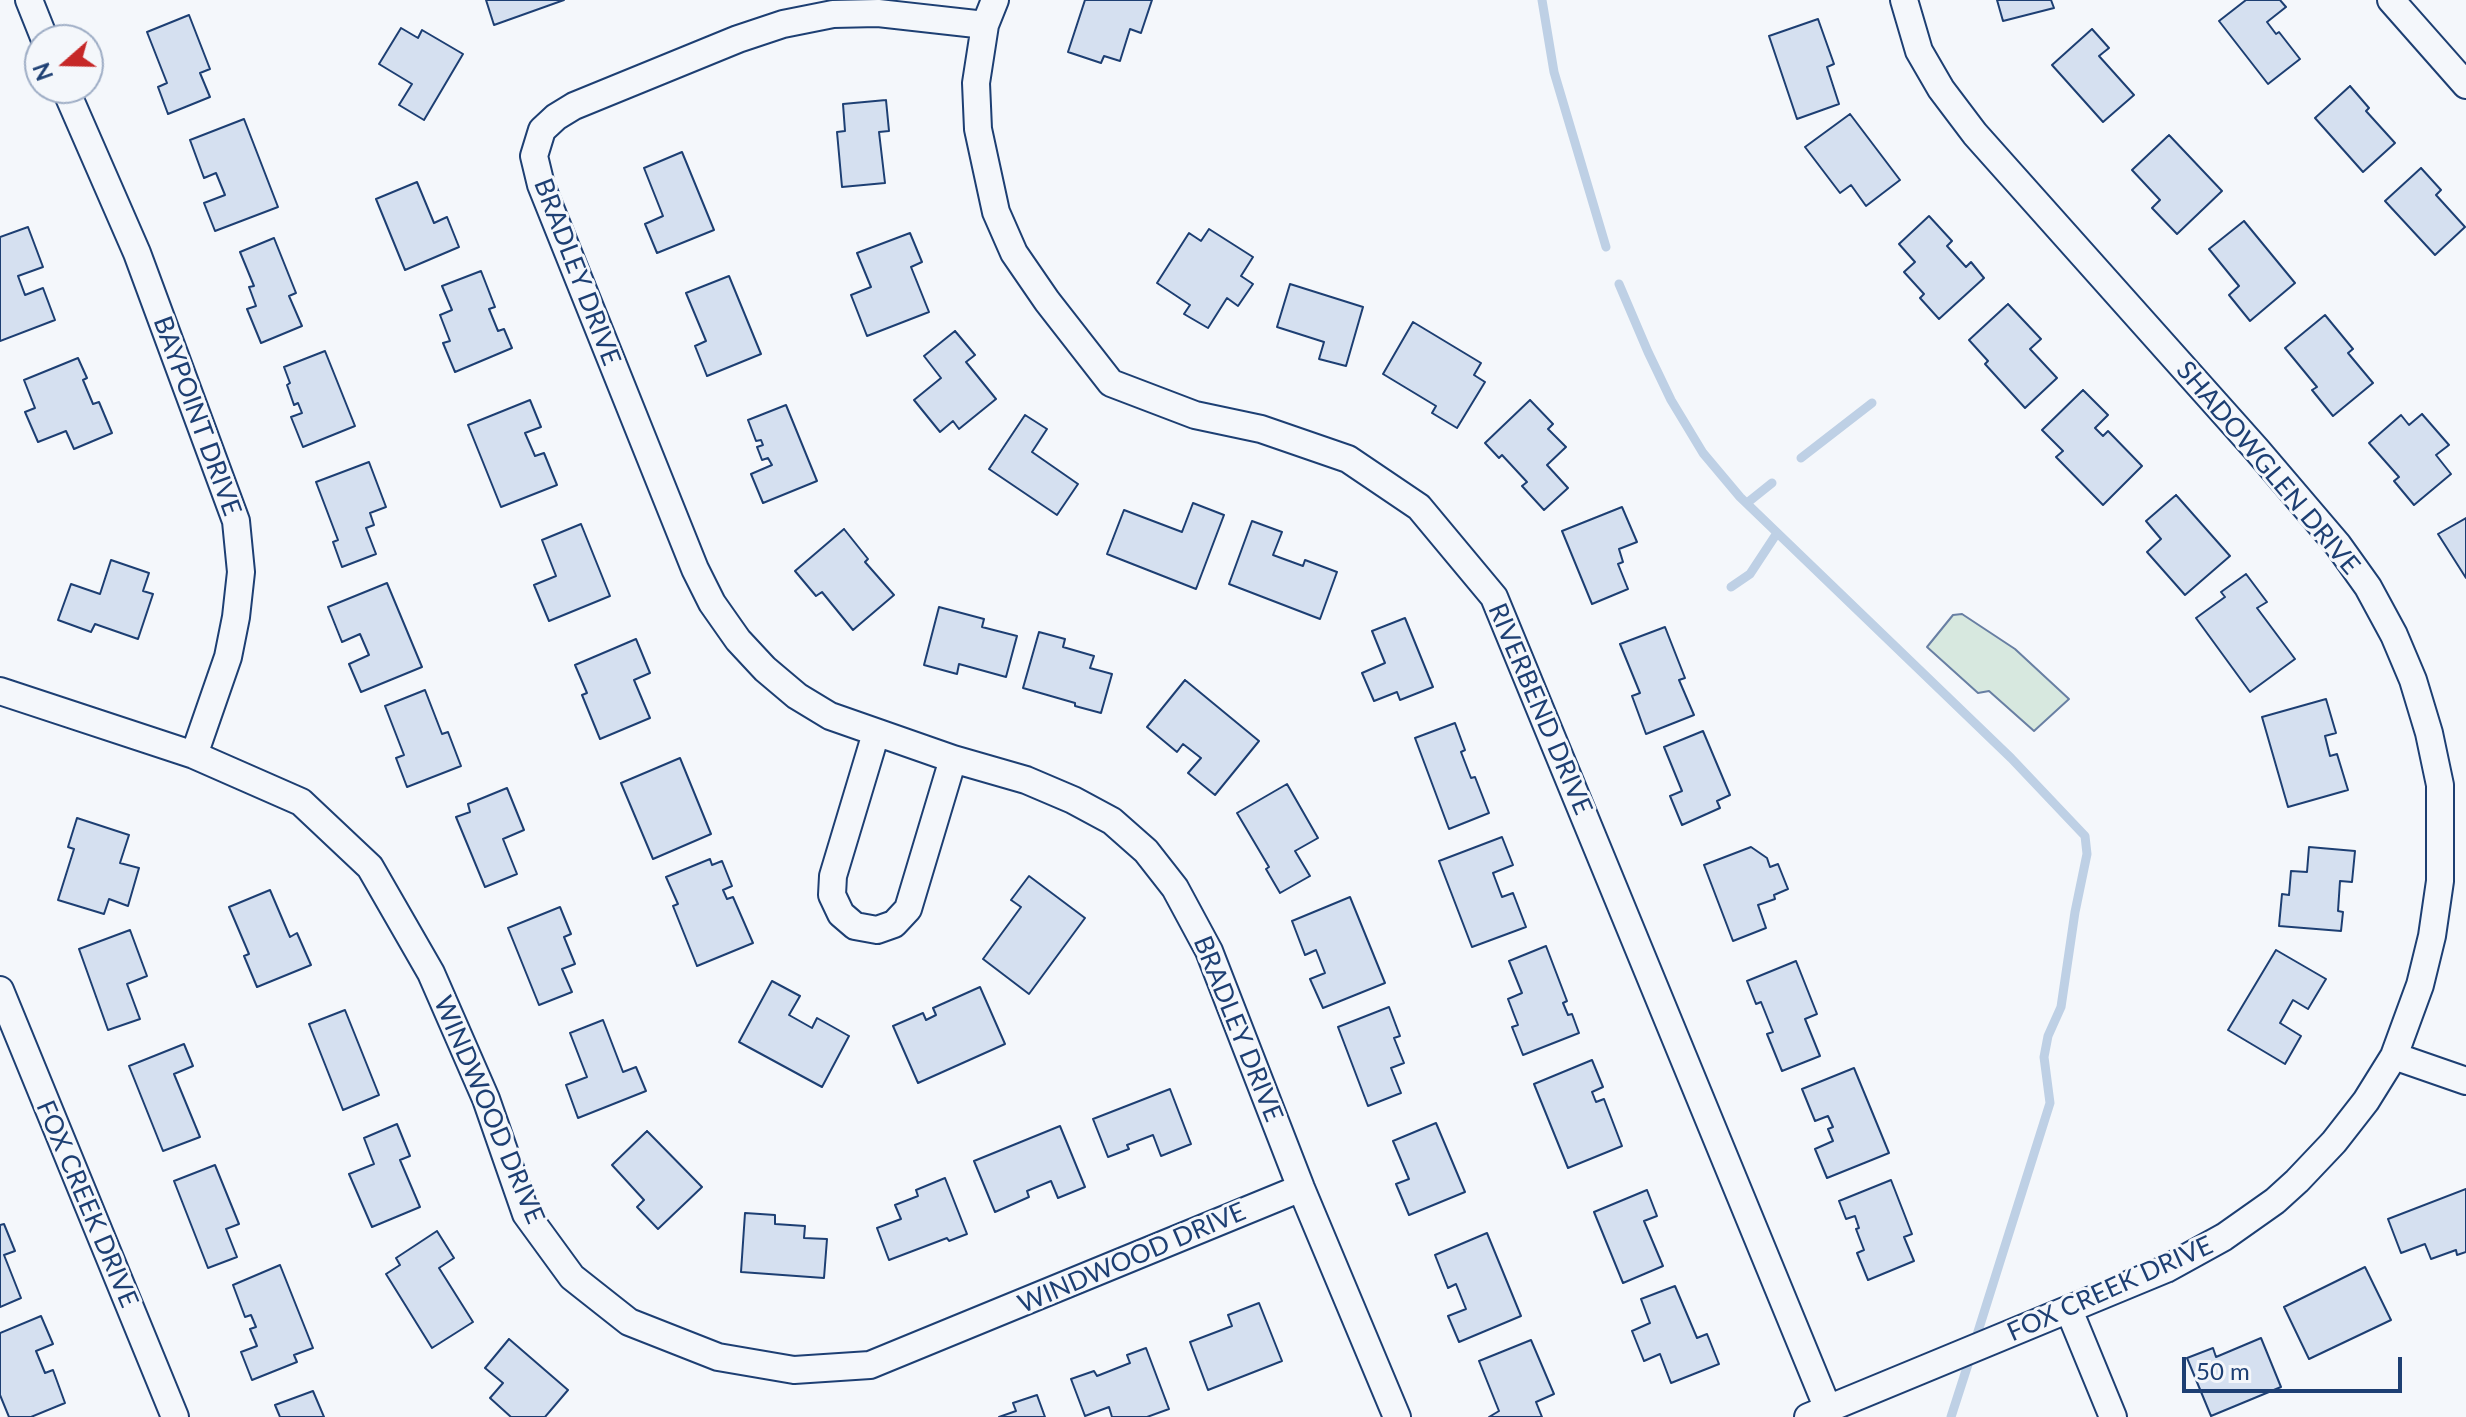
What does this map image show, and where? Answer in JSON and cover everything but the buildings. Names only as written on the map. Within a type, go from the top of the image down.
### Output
[{"type":"street","points":[[29,0],[39,24]]},
{"type":"street","name":"RIVERBEND DRIVE","points":[[995,0],[985,25],[976,83],[978,129],[996,212],[1014,253],[1111,383],[1195,415],[1261,429],[1348,459],[1419,507],[1494,597],[1818,1413]]},
{"type":"street","name":"SHADOWGLEN DRIVE","points":[[1904,0],[1919,51],[1941,89],[1975,134],[2338,545],[2368,587],[2394,635],[2413,680],[2429,733],[2440,785],[2442,836],[2440,881],[2432,936],[2420,985],[2394,1056]]},
{"type":"street","points":[[2391,0],[2466,85]]},
{"type":"street","name":"BRADLEY DRIVE","points":[[985,25],[878,13],[833,14],[783,24],[574,106],[542,130],[534,156],[541,185],[695,569],[712,603],[738,640],[765,669],[797,696],[830,716],[953,759],[1026,780],[1112,821],[1146,851],[1175,888],[1209,951],[1301,1188],[1397,1417]]},
{"type":"street","name":"BAYPOINT DRIVE","points":[[72,104],[137,253],[236,521],[241,572],[236,617],[228,657],[194,755]]},
{"type":"street","name":"WINDWOOD DRIVE","points":[[1,694],[194,755],[301,802],[370,867],[431,973],[486,1099],[526,1214],[572,1277],[629,1322],[718,1357],[794,1370],[870,1365],[1301,1188]]},
{"type":"street","points":[[876,733],[833,876],[832,895],[836,905],[855,926],[877,930],[894,924],[908,909],[953,759]]},
{"type":"street","name":"FOX CREEK DRIVE","points":[[0,990],[175,1417]]},
{"type":"street","points":[[2394,1056],[2466,1081]]},
{"type":"street","name":"FOX CREEK DRIVE","points":[[1818,1413],[2166,1269],[2224,1237],[2275,1201],[2334,1142],[2366,1101],[2394,1056]]},
{"type":"street","points":[[2069,1310],[2113,1417]]},
{"type":"shaded area","points":[[1962,614],[2015,649],[2069,699],[2034,731],[1989,691],[1978,693],[1927,647],[1953,615]]},
{"type":"waterway","points":[[1542,0],[1554,72],[1606,247]]},
{"type":"waterway","points":[[1619,284],[1671,400],[1703,453],[1740,497],[2011,758],[2085,836],[2087,854],[2061,1007],[2048,1036],[2044,1057],[2050,1103],[1975,1341]]},
{"type":"waterway","points":[[1801,458],[1872,403]]},
{"type":"waterway","points":[[1747,503],[1772,483]]},
{"type":"waterway","points":[[1731,587],[1750,574],[1777,533]]},
{"type":"waterway","points":[[1951,1417],[1971,1355]]}]
